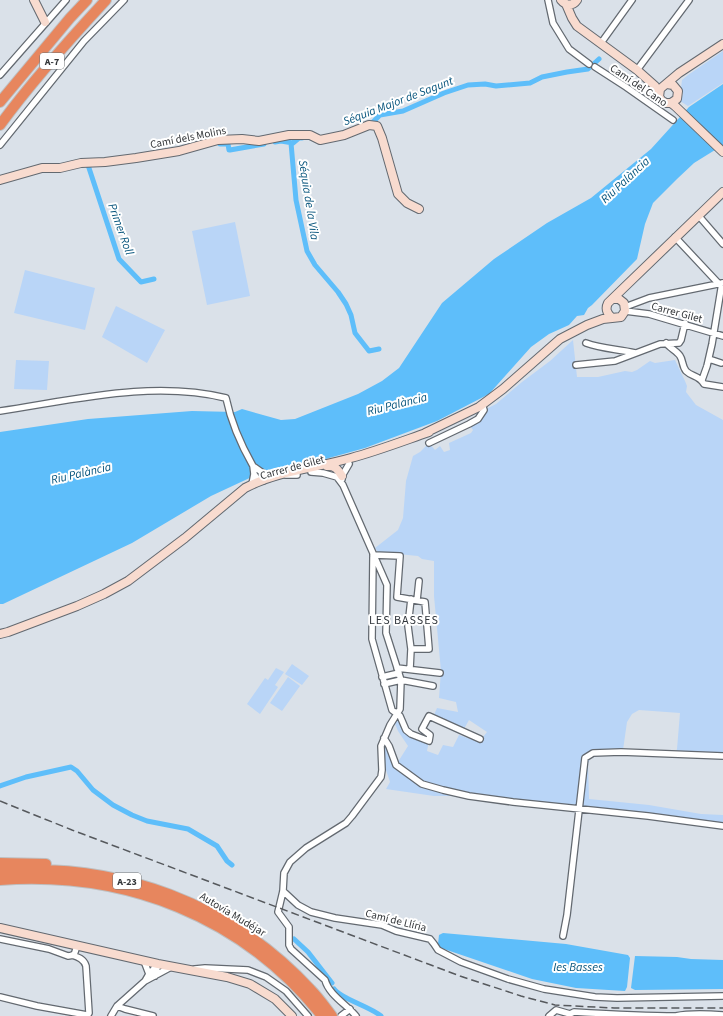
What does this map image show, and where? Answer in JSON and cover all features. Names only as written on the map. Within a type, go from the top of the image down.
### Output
[{"type":"highway","name":"A-7","points":[[0,102],[70,18],[87,0]]},
{"type":"highway","name":"A-7","points":[[0,125],[16,102],[77,31],[106,0]]},
{"type":"highway","points":[[0,863],[62,864],[115,872],[160,886],[203,904],[222,914],[243,932]]},
{"type":"highway","name":"Autovía Mudéjar","points":[[0,871],[61,870],[115,878],[159,890],[201,907],[243,932],[276,956],[311,990],[332,1016]]},
{"type":"highway","name":"Autovía Mudéjar","points":[[0,880],[48,878],[102,884],[154,897],[199,916],[240,940],[276,967],[307,998],[322,1016]]},
{"type":"highway","points":[[0,886],[51,883],[103,888],[154,901],[199,916]]},
{"type":"main road","points":[[34,0],[45,22]]},
{"type":"main road","points":[[569,2],[570,13],[574,22],[578,26],[661,87],[673,85],[678,91],[674,101]]},
{"type":"main road","points":[[675,87],[679,78],[687,69],[723,44]]},
{"type":"main road","points":[[687,69],[679,72],[661,87],[659,97],[666,103],[674,101],[678,103],[723,146]]},
{"type":"main road","points":[[674,101],[723,152]]},
{"type":"main road","name":"Camí dels Molins","points":[[0,180],[42,168],[60,168],[81,163],[136,158],[179,151],[218,140],[242,139],[259,141],[289,135],[310,135],[320,140],[344,135],[369,126],[377,126],[382,138],[398,194],[407,203],[419,209]]},
{"type":"main road","points":[[627,283],[624,292],[625,307],[621,317],[611,317],[606,309],[608,303],[627,283],[723,192]]},
{"type":"main road","points":[[613,299],[619,299],[625,307]]},
{"type":"main road","name":"Carrer de Gilet","points":[[228,503],[246,492],[271,482],[350,461],[429,432],[482,404],[503,389],[560,340],[586,325],[606,309]]},
{"type":"main road","name":"Carrer de Gilet","points":[[586,325],[611,317]]},
{"type":"main road","points":[[304,472],[330,466],[335,467],[340,463],[350,461]]},
{"type":"main road","points":[[335,467],[340,476]]},
{"type":"main road","name":"Carrer de Gilet","points":[[228,503],[255,480],[304,472]]},
{"type":"main road","points":[[0,634],[77,606],[128,581],[228,503]]},
{"type":"main road","points":[[0,928],[171,967],[227,977],[250,984],[274,999],[292,1016]]},
{"type":"street","points":[[0,75],[45,22],[66,0]]},
{"type":"street","points":[[0,145],[84,41],[124,0]]},
{"type":"street","name":"Camí del Cano","points":[[548,0],[553,23],[569,49],[673,120]]},
{"type":"street","points":[[601,43],[632,0]]},
{"type":"street","points":[[637,70],[689,0]]},
{"type":"street","points":[[698,215],[723,244]]},
{"type":"street","points":[[675,237],[721,283],[721,310],[714,333],[709,359],[702,380]]},
{"type":"street","points":[[625,307],[649,298],[721,283]]},
{"type":"street","name":"Carrer Gilet","points":[[625,307],[723,336]]},
{"type":"street","points":[[576,365],[615,361],[666,343],[679,343],[682,340],[685,324]]},
{"type":"street","points":[[586,343],[603,348],[623,350],[635,354]]},
{"type":"street","points":[[666,343],[670,349],[681,356],[685,370],[702,380],[704,384],[723,387]]},
{"type":"street","points":[[709,359],[721,362]]},
{"type":"street","points":[[0,411],[135,392],[189,392],[226,398],[229,411],[243,449],[253,466],[255,480],[258,484],[246,492]]},
{"type":"street","points":[[429,443],[469,424],[478,418],[484,410],[482,404]]},
{"type":"street","points":[[350,461],[340,476],[342,485],[387,585],[386,633],[401,680],[400,708],[381,746],[381,777],[346,823],[294,857],[284,873],[284,891],[278,912],[289,927],[289,945],[291,949],[325,980],[326,987],[356,1016]]},
{"type":"street","points":[[253,466],[270,478]]},
{"type":"street","points":[[255,480],[260,471]]},
{"type":"street","points":[[255,480],[264,481],[304,472],[340,476]]},
{"type":"street","points":[[373,555],[400,556],[397,597],[426,602],[429,649],[411,649]]},
{"type":"street","points":[[373,555],[372,638],[392,710],[400,716],[406,730],[411,734],[429,742],[430,735],[422,729],[429,716],[480,739]]},
{"type":"street","points":[[417,600],[419,581]]},
{"type":"street","points":[[373,584],[387,585]]},
{"type":"street","points":[[410,599],[408,626],[411,649],[410,669]]},
{"type":"street","points":[[382,677],[398,671],[410,669],[440,673]]},
{"type":"street","points":[[384,684],[401,680],[433,686]]},
{"type":"street","points":[[384,738],[389,746],[396,765],[422,784],[469,796],[723,826]]},
{"type":"street","points":[[563,936],[567,915],[585,758],[593,753],[621,752],[723,756]]},
{"type":"street","name":"Camí de Llíria","points":[[284,891],[298,905],[311,912],[335,918],[382,925],[396,931],[430,939],[438,950],[461,962],[508,979],[544,989],[595,997],[617,998],[723,996]]},
{"type":"street","points":[[0,939],[49,949],[68,956],[72,955],[85,962],[88,1013],[87,1016],[0,997]]},
{"type":"street","points":[[72,955],[74,955],[77,946]]},
{"type":"street","points":[[144,961],[149,974]]},
{"type":"street","points":[[145,981],[158,964]]},
{"type":"street","points":[[155,976],[158,964]]},
{"type":"street","points":[[111,1016],[117,1006],[145,981],[171,967]]},
{"type":"street","points":[[191,970],[205,968],[248,970],[266,977],[286,991],[308,1016]]},
{"type":"street","points":[[117,1006],[153,1016]]},
{"type":"street","points":[[341,1016],[350,1009]]},
{"type":"street","points":[[549,1016],[556,1010],[570,1014],[574,1012],[609,1013],[633,1016],[676,1016],[683,1014],[723,1015]]},
{"type":"shaded area","points":[[723,51],[723,83],[688,106],[680,101],[683,94],[681,88],[682,80]]},
{"type":"shaded area","points":[[235,222],[250,296],[207,305],[192,231]]},
{"type":"shaded area","points":[[25,270],[95,288],[85,330],[14,313]]},
{"type":"shaded area","points":[[116,306],[165,330],[147,363],[102,337]]},
{"type":"shaded area","points":[[573,340],[577,377],[598,377],[625,371],[632,372],[650,361],[655,363],[675,360],[687,386],[686,392],[696,405],[723,420],[723,756],[675,754],[677,749],[680,713],[639,710],[632,714],[627,722],[623,750],[593,753],[588,763],[589,799],[649,805],[701,814],[723,815],[723,824],[469,796],[434,796],[386,789],[390,782],[385,767],[384,738],[396,765],[408,746],[398,731],[393,719],[396,714],[406,730],[429,741],[427,751],[438,755],[443,745],[453,747],[459,735],[479,742],[487,732],[469,720],[464,729],[434,715],[437,708],[458,712],[456,702],[439,698],[441,671],[434,596],[434,561],[422,559],[418,556],[378,552],[375,548],[398,530],[403,518],[406,481],[413,456],[420,452],[429,443],[435,450],[440,446],[444,452],[450,450],[449,443],[471,433],[473,430],[469,424],[484,410],[496,404],[550,361]]},
{"type":"shaded area","points":[[16,360],[49,361],[47,390],[14,389]]},
{"type":"shaded area","points":[[292,664],[309,676],[302,685],[285,674]]},
{"type":"shaded area","points":[[276,668],[284,672],[275,685],[278,687],[260,714],[247,704],[265,678],[268,680]]},
{"type":"shaded area","points":[[288,677],[300,686],[282,711],[270,703]]},
{"type":"water","name":"Riu Palància","points":[[723,84],[723,145],[694,163],[653,203],[645,224],[637,259],[588,308],[584,315],[577,316],[569,325],[549,334],[531,347],[489,394],[437,421],[365,448],[311,463],[267,470],[211,496],[132,543],[3,604],[0,604],[0,432],[88,419],[192,411],[235,412],[242,409],[281,420],[295,419],[358,394],[382,381],[399,368],[442,303],[494,259],[547,223],[591,198],[651,149],[689,107]]},
{"type":"water","name":"les Basses","points":[[443,933],[566,944],[628,955],[630,958],[627,987],[625,991],[576,988],[532,979],[441,948],[438,944],[439,935]]},
{"type":"water","name":"les Basses","points":[[635,956],[723,960],[723,989],[635,990],[631,988]]},
{"type":"waterway","name":"Séquia Major de Sagunt","points":[[368,124],[373,122],[380,115],[403,111],[444,93],[468,85],[485,84],[496,86],[530,83],[542,77],[588,69],[599,59]]},
{"type":"waterway","name":"Séquia de la Vila","points":[[275,142],[281,141],[293,143],[299,138],[302,138]]},
{"type":"waterway","name":"Séquia de la Vila","points":[[291,143],[296,200],[307,251],[315,265],[338,292],[346,304],[351,315],[355,333],[369,351],[379,349]]},
{"type":"waterway","name":"Séquia Major de Sagunt","points":[[220,144],[228,144],[229,150],[264,144]]},
{"type":"waterway","name":"Primer Roll","points":[[88,165],[119,259],[141,282],[154,279]]},
{"type":"waterway","points":[[0,786],[26,777],[71,767],[77,771],[93,790],[113,805],[147,821],[188,829],[217,846],[227,861],[232,865]]},
{"type":"waterway","points":[[294,939],[308,952],[332,983]]},
{"type":"waterway","points":[[334,989],[343,996],[376,1012],[381,1016]]},
{"type":"railway","points":[[0,801],[72,830],[460,976],[521,996],[555,1005],[614,1008],[723,1008]]},
{"type":"district","name":"LES BASSES","points":[[404,620]]}]
